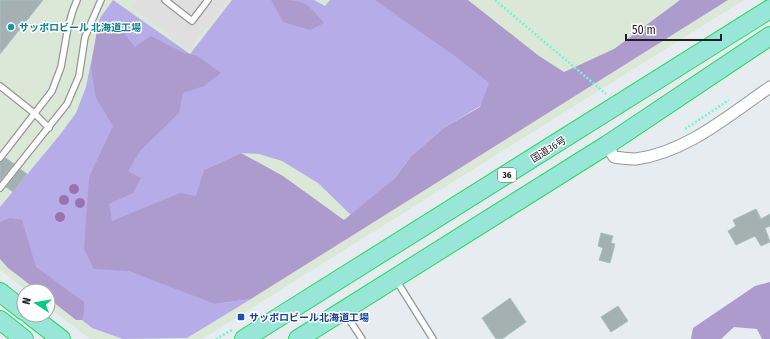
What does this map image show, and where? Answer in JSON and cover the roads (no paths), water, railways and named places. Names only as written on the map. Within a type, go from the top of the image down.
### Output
[{"type":"highway","name":"国道36号","points":[[244,339],[770,9]]},
{"type":"highway","points":[[298,339],[607,145],[770,36]]},
{"type":"highway","points":[[0,292],[16,305]]},
{"type":"highway","points":[[0,320],[24,339]]},
{"type":"highway","points":[[40,323],[61,339]]},
{"type":"street","points":[[607,145],[614,157],[634,159],[671,150],[692,139],[770,87]]},
{"type":"lane","points":[[0,158],[52,91],[61,67],[72,10],[77,0]]},
{"type":"lane","points":[[0,188],[67,104],[79,76],[85,36],[102,0]]},
{"type":"lane","points":[[165,0],[192,21],[208,0]]},
{"type":"lane","points":[[0,86],[34,113],[49,128]]},
{"type":"lane","points":[[394,278],[433,339]]},
{"type":"lane","points":[[343,310],[362,339]]},
{"type":"place","name":"サッポロビール 北海道工場","points":[[11,27]]},
{"type":"place","name":"サッポロビール北海道工場","points":[[241,317]]}]
